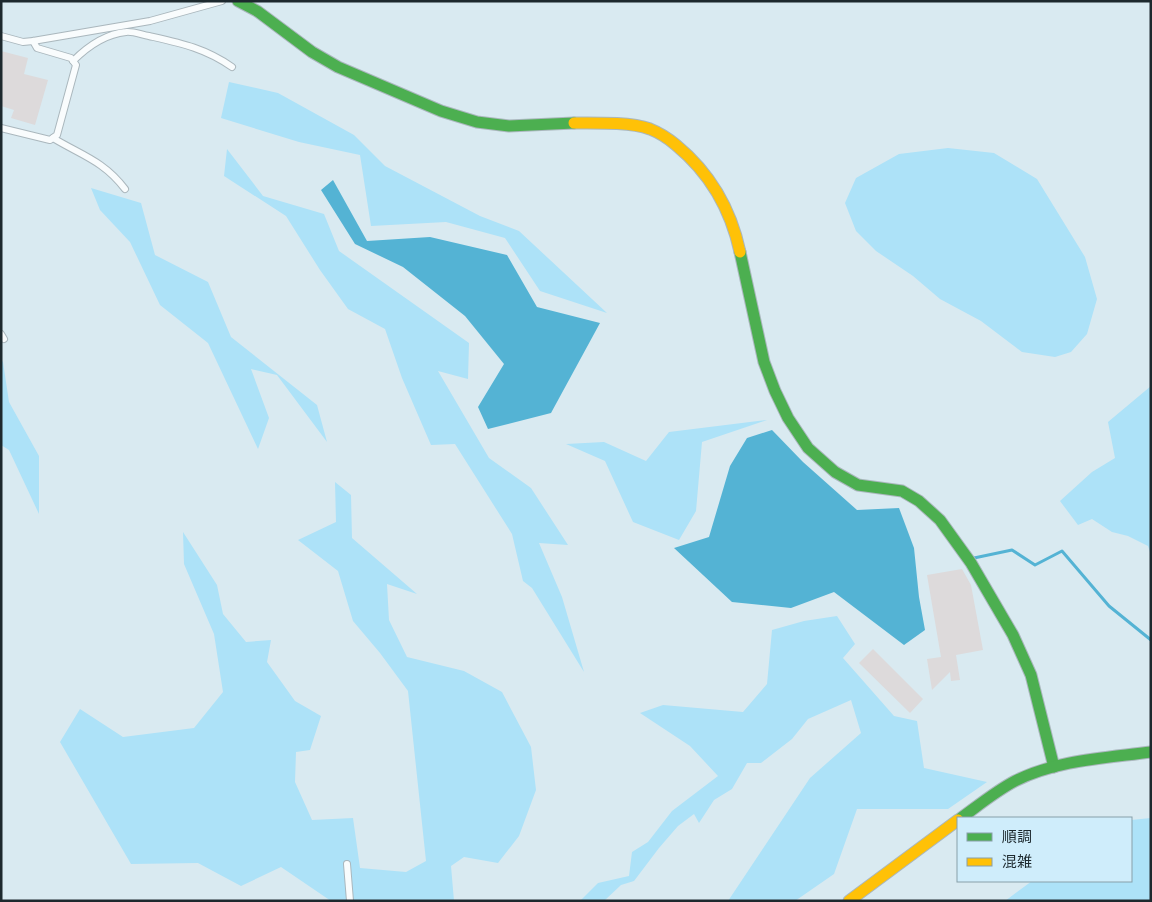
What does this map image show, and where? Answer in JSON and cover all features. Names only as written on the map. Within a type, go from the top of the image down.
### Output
[{"type":"street","points":[[238,1],[257,11],[312,52],[338,67],[441,111],[476,122],[509,126],[586,123],[628,125],[650,129],[666,138],[693,159],[711,182],[727,211],[737,239],[764,362],[788,418],[808,448],[835,472],[858,485],[902,491],[919,500],[940,520],[971,563],[1013,635],[1031,675],[1054,767]]},
{"type":"street","points":[[963,817],[995,793],[1017,780],[1054,767],[1151,752]]},
{"type":"street","points":[[849,901],[957,821]]},
{"type":"lane","points":[[1,36],[24,42],[33,41],[150,21],[222,1]]},
{"type":"lane","points":[[73,61],[86,48],[107,37],[128,32],[183,43],[219,58],[232,67]]},
{"type":"lane","points":[[1,128],[50,140],[57,135],[76,65],[71,58],[37,48],[33,41]]},
{"type":"lane","points":[[53,138],[97,162],[114,174],[125,189]]},
{"type":"lane","points":[[347,864],[350,901]]},
{"type":"shaded area","points":[[229,82],[278,93],[354,135],[385,166],[480,216],[519,231],[607,313],[540,291],[505,238],[446,222],[371,226],[360,155],[299,142],[221,118]]},
{"type":"shaded area","points":[[948,148],[994,153],[1037,179],[1085,257],[1097,299],[1087,334],[1071,352],[1055,357],[1022,352],[981,321],[940,299],[913,276],[876,251],[856,231],[845,203],[856,178],[899,154]]},
{"type":"shaded area","points":[[227,149],[263,196],[324,214],[339,251],[469,343],[468,379],[438,371],[489,458],[531,488],[568,545],[539,543],[562,597],[584,672],[532,588],[523,581],[512,534],[455,444],[431,445],[402,378],[385,329],[348,309],[320,270],[286,216],[224,176]]},
{"type":"shaded area","points":[[333,180],[367,241],[430,237],[507,255],[537,307],[600,323],[551,413],[488,429],[478,407],[504,364],[465,316],[403,267],[355,244],[321,190]]},
{"type":"shaded area","points":[[91,188],[141,203],[155,255],[208,282],[231,337],[317,405],[327,442],[277,375],[251,369],[269,418],[258,449],[208,343],[160,305],[130,242],[100,210]]},
{"type":"shaded area","points":[[1,360],[3,362],[9,402],[39,456],[39,514],[9,450],[1,445]]},
{"type":"shaded area","points":[[1151,386],[1151,555],[1148,546],[1128,536],[1112,532],[1092,519],[1078,525],[1060,501],[1092,472],[1115,458],[1108,422]]},
{"type":"shaded area","points":[[767,420],[702,442],[696,511],[679,540],[633,522],[605,461],[566,444],[604,442],[646,461],[669,432]]},
{"type":"shaded area","points":[[772,430],[803,462],[857,510],[899,508],[914,548],[919,597],[925,630],[904,645],[834,592],[791,608],[732,602],[674,548],[709,537],[730,466],[747,438]]},
{"type":"shaded area","points":[[335,482],[351,495],[352,538],[417,594],[387,584],[389,620],[407,657],[464,671],[502,692],[531,747],[536,790],[519,836],[498,863],[464,857],[451,866],[454,901],[331,901],[281,867],[241,886],[198,863],[131,864],[60,742],[80,709],[123,737],[194,728],[223,692],[214,634],[184,564],[183,532],[217,585],[223,614],[246,642],[271,640],[267,662],[295,701],[321,716],[310,750],[296,752],[295,782],[312,820],[353,818],[360,868],[406,872],[426,861],[408,691],[353,621],[338,571],[298,540],[336,522]]},
{"type":"shaded area","points":[[837,616],[855,644],[843,658],[894,716],[917,721],[924,768],[987,782],[948,809],[857,809],[834,874],[795,901],[728,901],[810,778],[861,733],[851,700],[808,719],[792,739],[761,763],[747,763],[732,789],[714,800],[699,823],[694,814],[678,826],[634,881],[621,885],[604,901],[580,901],[598,883],[629,876],[632,852],[648,842],[672,811],[718,776],[690,746],[640,713],[663,705],[743,712],[767,684],[772,630],[804,621]]},
{"type":"shaded area","points":[[1151,818],[1151,901],[1005,901],[1031,882],[1132,882],[1132,820]]},
{"type":"building","points":[[1,51],[28,58],[24,74],[48,80],[35,125],[11,118],[14,110],[1,106]]},
{"type":"building","points":[[962,569],[971,585],[983,650],[956,655],[960,680],[951,681],[950,672],[932,690],[927,659],[941,657],[927,575]]},
{"type":"building","points":[[873,649],[923,699],[910,713],[859,663]]},
{"type":"waterway","points":[[974,558],[1012,550],[1035,565],[1062,551],[1109,606],[1151,640]]},
{"type":"traffic: fast","points":[[238,1],[257,11],[312,52],[338,67],[441,111],[477,122],[509,126],[574,123]]},
{"type":"traffic: fast","points":[[740,252],[764,362],[788,418],[808,448],[835,472],[858,485],[902,491],[919,501],[940,520],[971,563],[1013,635],[1031,675],[1054,767]]},
{"type":"traffic: fast","points":[[962,817],[1001,789],[1015,781],[1048,768],[1082,761],[1151,752]]},
{"type":"traffic: slow","points":[[574,123],[633,125],[650,129],[664,136],[688,156],[709,180],[725,207],[740,252]]},
{"type":"traffic: slow","points":[[849,901],[957,821]]}]
